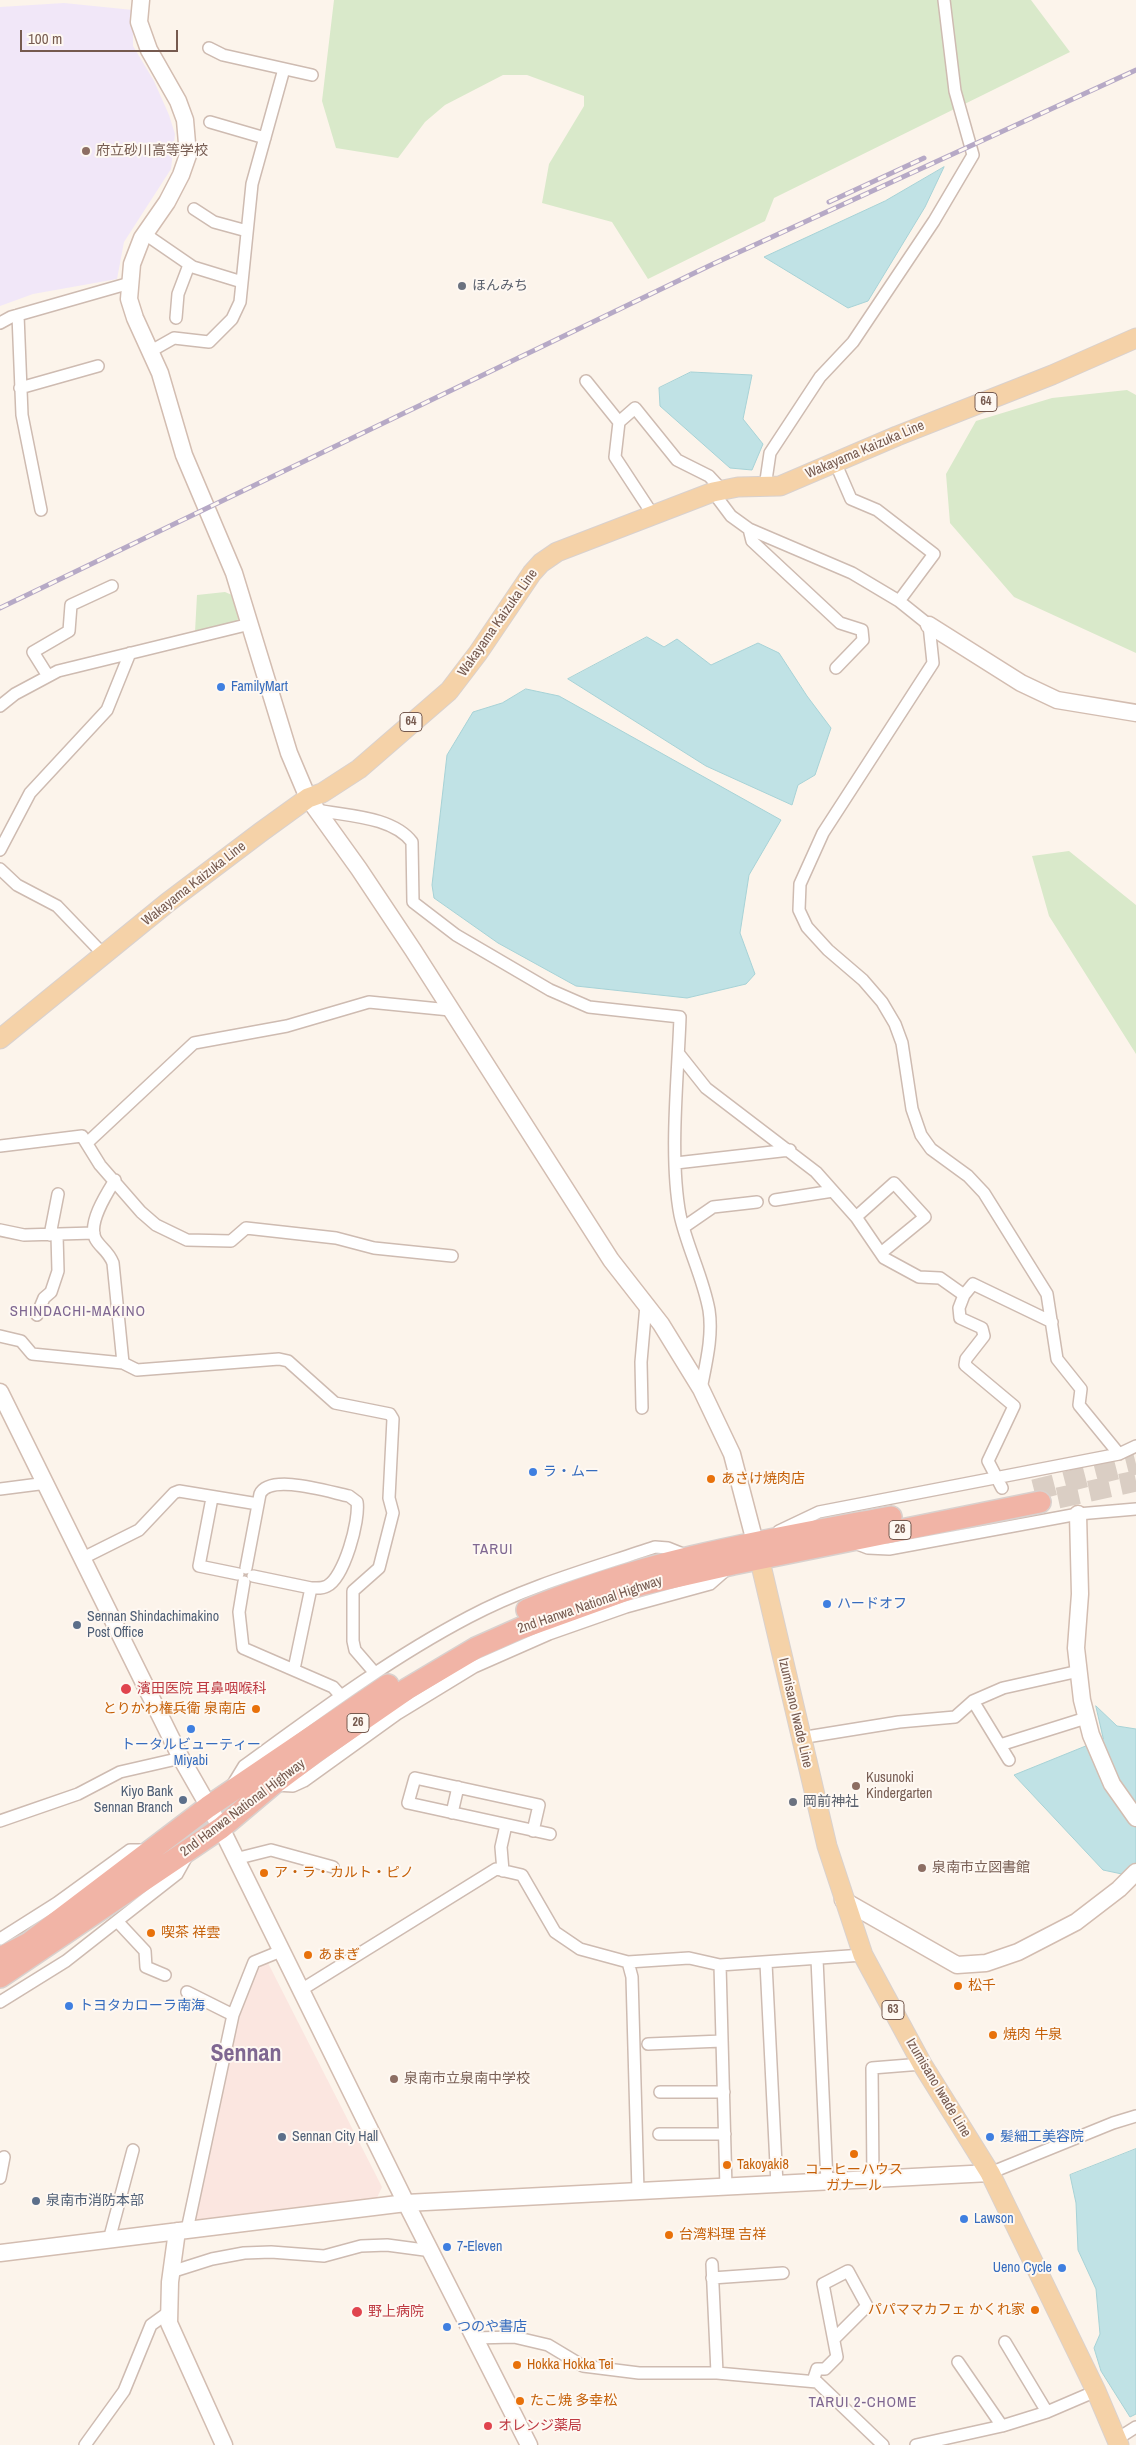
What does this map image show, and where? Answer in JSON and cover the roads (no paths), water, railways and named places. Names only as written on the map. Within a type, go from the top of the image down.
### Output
[{"type":"highway","name":"2nd Hanwa National Highway","points":[[0,1958],[29,1942],[216,1802],[412,1669],[495,1624],[564,1595],[628,1573],[689,1556],[757,1550],[849,1540],[1037,1496],[757,1550],[733,1564],[640,1585],[555,1614],[476,1648],[407,1689],[272,1784],[221,1828],[190,1850],[0,1977]]},
{"type":"main road","name":"Wakayama Kaizuka Line","points":[[0,1039],[167,903],[312,804],[322,794],[359,769],[449,691],[541,563],[556,552],[717,491],[738,487],[780,486],[835,462],[1044,379],[1136,338]]},
{"type":"main road","name":"Izumisano Iwade Line","points":[[757,1550],[800,1738],[843,1900],[863,1955],[922,2064],[990,2173],[1120,2443]]},
{"type":"street","points":[[141,0],[139,22],[149,50],[178,101],[187,139],[188,155],[181,175],[167,202],[145,234],[132,264],[129,299],[135,318],[160,372],[184,455],[234,573],[289,753],[312,804],[364,877],[611,1260],[661,1324],[701,1389],[732,1454],[757,1550],[819,1512],[1119,1454],[1136,1446]]},
{"type":"street","points":[[765,487],[770,453],[820,377],[853,342],[934,221],[973,155],[955,91],[944,0]]},
{"type":"street","points":[[209,48],[223,55],[312,75]]},
{"type":"street","points":[[151,351],[174,338],[209,342],[232,319],[240,302],[252,184],[284,69]]},
{"type":"street","points":[[210,122],[265,138]]},
{"type":"street","points":[[194,209],[214,222],[247,232]]},
{"type":"street","points":[[145,234],[189,265],[242,282]]},
{"type":"street","points":[[176,318],[178,294],[189,265]]},
{"type":"street","points":[[0,323],[18,315],[130,283]]},
{"type":"street","points":[[18,315],[22,415],[41,510]]},
{"type":"street","points":[[20,388],[98,366]]},
{"type":"street","points":[[586,381],[619,422]]},
{"type":"street","points":[[653,515],[615,457],[619,422],[635,408],[677,460],[709,476],[731,516],[749,529],[852,573],[899,601],[929,625],[1021,683],[1057,700],[1136,713]]},
{"type":"street","points":[[835,462],[851,499],[877,510],[934,554],[899,601]]},
{"type":"street","points":[[749,529],[752,540],[840,623],[862,630],[863,640],[836,668]]},
{"type":"street","points":[[48,676],[32,652],[70,630],[72,605],[112,586]]},
{"type":"street","points":[[0,706],[15,694],[58,672],[250,624]]},
{"type":"street","points":[[929,625],[933,663],[823,834],[800,884],[799,910],[807,927],[828,950],[863,980],[882,1002],[895,1024],[902,1043],[912,1109],[921,1135],[931,1149],[968,1176],[984,1193],[1047,1294],[1057,1360],[1081,1389],[1079,1405],[1119,1454]]},
{"type":"street","points":[[0,850],[30,793],[107,710],[130,653]]},
{"type":"street","points":[[312,804],[381,822],[406,834],[412,842],[413,902],[456,935],[550,990],[589,1006],[680,1017],[676,1162],[680,1215],[709,1312],[710,1342],[701,1389]]},
{"type":"street","points":[[0,869],[17,885],[57,906],[104,955]]},
{"type":"street","points":[[87,1143],[194,1043],[287,1026],[369,1002],[450,1010]]},
{"type":"street","points":[[678,1054],[706,1088],[790,1150],[816,1172],[856,1217],[881,1253],[902,1269],[919,1277],[940,1278],[964,1295]]},
{"type":"street","points":[[0,1146],[82,1136],[100,1165],[141,1212],[156,1225],[186,1240],[232,1241],[246,1228],[336,1238],[374,1248],[452,1256]]},
{"type":"street","points":[[676,1162],[790,1150]]},
{"type":"street","points":[[115,1180],[100,1204],[94,1233],[96,1240],[108,1252],[113,1263],[123,1363]]},
{"type":"street","points":[[856,1217],[894,1183],[925,1217],[881,1253]]},
{"type":"street","points":[[775,1200],[833,1191]]},
{"type":"street","points":[[37,1315],[44,1298],[51,1292],[58,1271],[54,1235],[58,1194]]},
{"type":"street","points":[[684,1227],[713,1207],[757,1202]]},
{"type":"street","points":[[0,1230],[24,1235],[94,1233]]},
{"type":"street","points":[[1002,1488],[988,1461],[1014,1406],[964,1364],[984,1336],[982,1328],[960,1318],[959,1308],[964,1295],[973,1284],[1052,1322]]},
{"type":"street","points":[[642,1408],[641,1362],[646,1305]]},
{"type":"street","points":[[0,1336],[21,1341],[32,1354],[123,1363],[137,1370],[279,1359],[288,1361],[335,1403],[390,1414],[393,1419],[389,1498],[393,1513],[380,1568],[353,1591],[353,1640],[356,1650],[374,1672]]},
{"type":"street","points":[[0,1392],[47,1483],[181,1758],[216,1802],[221,1828],[281,1952],[529,2445]]},
{"type":"street","points":[[0,1489],[47,1483]]},
{"type":"street","points":[[212,1498],[199,1566],[245,1575],[311,1588],[321,1588],[330,1584],[347,1556],[358,1508],[357,1502],[348,1496],[282,1483],[274,1483],[262,1489],[258,1504],[245,1575],[239,1612],[243,1648],[333,1687],[341,1696]]},
{"type":"street","points":[[83,1558],[139,1530],[174,1493],[180,1491],[212,1498],[258,1504]]},
{"type":"street","points":[[849,1540],[868,1548],[889,1549],[1007,1522],[1134,1510]]},
{"type":"street","points":[[1078,1514],[1080,1594],[1076,1648],[1086,1718],[1091,1735],[1112,1784],[1136,1818]]},
{"type":"street","points":[[216,1802],[244,1766],[374,1672],[471,1616],[571,1575],[655,1548],[668,1548],[689,1556]]},
{"type":"street","points":[[294,1669],[311,1588]]},
{"type":"street","points":[[800,1738],[899,1722],[955,1717],[973,1701],[1002,1688],[1079,1671]]},
{"type":"street","points":[[973,1701],[1009,1760]]},
{"type":"street","points":[[1000,1745],[1086,1718]]},
{"type":"street","points":[[0,1821],[78,1794],[120,1772],[181,1758]]},
{"type":"street","points":[[533,1831],[539,1805],[415,1778],[408,1803],[533,1831],[550,1834]]},
{"type":"street","points":[[452,1813],[458,1788]]},
{"type":"street","points":[[503,1871],[501,1847],[506,1825]]},
{"type":"street","points":[[0,1940],[57,1903],[130,1850],[150,1850]]},
{"type":"street","points":[[0,2002],[66,1961],[177,1874],[190,1850]]},
{"type":"street","points":[[236,1859],[271,1850],[333,1867]]},
{"type":"street","points":[[301,1990],[496,1869],[522,1876],[556,1932],[580,1949],[628,1962],[689,1958],[720,1965],[863,1955]]},
{"type":"street","points":[[843,1900],[956,1965],[986,1963],[1018,1952],[1076,1922],[1119,1889],[1136,1872]]},
{"type":"street","points":[[117,1921],[145,1951],[146,1967],[165,1975]]},
{"type":"street","points":[[224,2445],[174,2335],[169,2312],[171,2272],[233,2015],[254,1962],[281,1952]]},
{"type":"street","points":[[817,1959],[827,2182]]},
{"type":"street","points":[[628,1962],[632,1977],[638,2191]]},
{"type":"street","points":[[766,1963],[777,2184]]},
{"type":"street","points":[[720,1965],[726,2188]]},
{"type":"street","points":[[187,1992],[233,2015]]},
{"type":"street","points":[[648,2044],[722,2041]]},
{"type":"street","points":[[873,2179],[872,2068],[922,2064]]},
{"type":"street","points":[[660,2092],[724,2092]]},
{"type":"street","points":[[0,2253],[406,2203],[990,2173],[1113,2123],[1136,2116]]},
{"type":"street","points":[[659,2134],[725,2134]]},
{"type":"street","points":[[109,2240],[133,2150]]},
{"type":"street","points":[[0,2178],[4,2157]]},
{"type":"street","points":[[171,2272],[212,2259],[244,2253],[271,2252],[324,2256],[362,2246],[387,2245],[432,2251]]},
{"type":"street","points":[[712,2264],[717,2373]]},
{"type":"street","points":[[813,2381],[817,2369],[825,2369],[837,2357],[823,2284],[848,2271],[867,2306],[834,2339]]},
{"type":"street","points":[[712,2278],[783,2273]]},
{"type":"street","points":[[85,2445],[124,2391],[151,2325],[169,2312]]},
{"type":"street","points":[[474,2338],[514,2337],[548,2345],[583,2366],[640,2373],[717,2373],[817,2382],[883,2445]]},
{"type":"street","points":[[1005,2342],[1047,2412]]},
{"type":"street","points":[[958,2362],[1002,2426]]},
{"type":"street","points":[[924,2444],[1002,2426],[1047,2412],[1096,2391]]},
{"type":"street","points":[[1120,2443],[1136,2427]]},
{"type":"water","points":[[944,167],[925,207],[868,301],[848,308],[764,257],[885,201]]},
{"type":"water","points":[[691,372],[752,375],[743,419],[763,444],[752,470],[730,468],[660,406],[659,388]]},
{"type":"water","points":[[647,637],[664,647],[677,639],[711,665],[758,643],[779,653],[831,728],[815,775],[798,785],[792,805],[706,766],[568,679]]},
{"type":"water","points":[[526,689],[559,696],[781,820],[749,875],[740,933],[755,974],[746,984],[687,998],[576,986],[498,943],[434,898],[432,885],[447,755],[473,712],[502,703]]},
{"type":"water","points":[[1096,1706],[1117,1726],[1136,1729],[1136,1877],[1103,1870],[1014,1775],[1103,1739]]},
{"type":"water","points":[[1136,2149],[1136,2414],[1130,2417],[1101,2371],[1094,2348],[1100,2334],[1096,2289],[1078,2250],[1076,2203],[1070,2175]]},
{"type":"tunnel","points":[[1034,1490],[1136,1464]]},
{"type":"tunnel","points":[[1058,1498],[1136,1481]]},
{"type":"railway","points":[[0,608],[713,264],[1136,70]]},
{"type":"railway","points":[[829,202],[924,158]]},
{"type":"place","name":"府立砂川高等学校","points":[[86,151]]},
{"type":"place","name":"ほんみち","points":[[462,286]]},
{"type":"place","name":"FamilyMart","points":[[221,687]]},
{"type":"place","name":"ラ・ムー","points":[[533,1472]]},
{"type":"place","name":"あさけ焼肉店","points":[[711,1479]]},
{"type":"place","name":"ハードオフ","points":[[827,1604]]},
{"type":"place","name":"Sennan Shindachimakino Post Office","points":[[77,1625]]},
{"type":"place","name":"濱田医院 耳鼻咽喉科","points":[[126,1689]]},
{"type":"place","name":"とりかわ権兵衛 泉南店","points":[[256,1709]]},
{"type":"place","name":"トータルビューティー Miyabi","points":[[191,1729]]},
{"type":"place","name":"Kusunoki Kindergarten","points":[[856,1786]]},
{"type":"place","name":"Kiyo Bank Sennan Branch","points":[[183,1800]]},
{"type":"place","name":"岡前神社","points":[[793,1802]]},
{"type":"place","name":"泉南市立図書館","points":[[922,1868]]},
{"type":"place","name":"ア・ラ・カルト・ピノ","points":[[264,1873]]},
{"type":"place","name":"喫茶 祥雲","points":[[151,1933]]},
{"type":"place","name":"あまぎ","points":[[308,1955]]},
{"type":"place","name":"松千","points":[[958,1986]]},
{"type":"place","name":"トヨタカローラ南海","points":[[69,2006]]},
{"type":"place","name":"焼肉 牛泉","points":[[993,2035]]},
{"type":"place","name":"泉南市立泉南中学校","points":[[394,2079]]},
{"type":"place","name":"Sennan City Hall","points":[[282,2137]]},
{"type":"place","name":"髪細工美容院","points":[[990,2137]]},
{"type":"place","name":"コーヒーハウス ガナール","points":[[854,2154]]},
{"type":"place","name":"Takoyaki8","points":[[727,2165]]},
{"type":"place","name":"泉南市消防本部","points":[[36,2201]]},
{"type":"place","name":"Lawson","points":[[964,2219]]},
{"type":"place","name":"台湾料理 吉祥","points":[[669,2235]]},
{"type":"place","name":"7-Eleven","points":[[447,2247]]},
{"type":"place","name":"Ueno Cycle","points":[[1062,2268]]},
{"type":"place","name":"パパママカフェ かくれ家","points":[[1035,2310]]},
{"type":"place","name":"野上病院","points":[[357,2312]]},
{"type":"place","name":"つのや書店","points":[[447,2327]]},
{"type":"place","name":"Hokka Hokka Tei","points":[[517,2365]]},
{"type":"place","name":"たこ焼 多幸松","points":[[520,2401]]},
{"type":"place","name":"オレンジ薬局","points":[[488,2426]]},
{"type":"district","name":"SHINDACHI-MAKINO","points":[[78,1312]]},
{"type":"district","name":"TARUI","points":[[493,1550]]},
{"type":"district","name":"Sennan","points":[[246,2055]]},
{"type":"district","name":"TARUI 2-CHOME","points":[[863,2403]]}]
